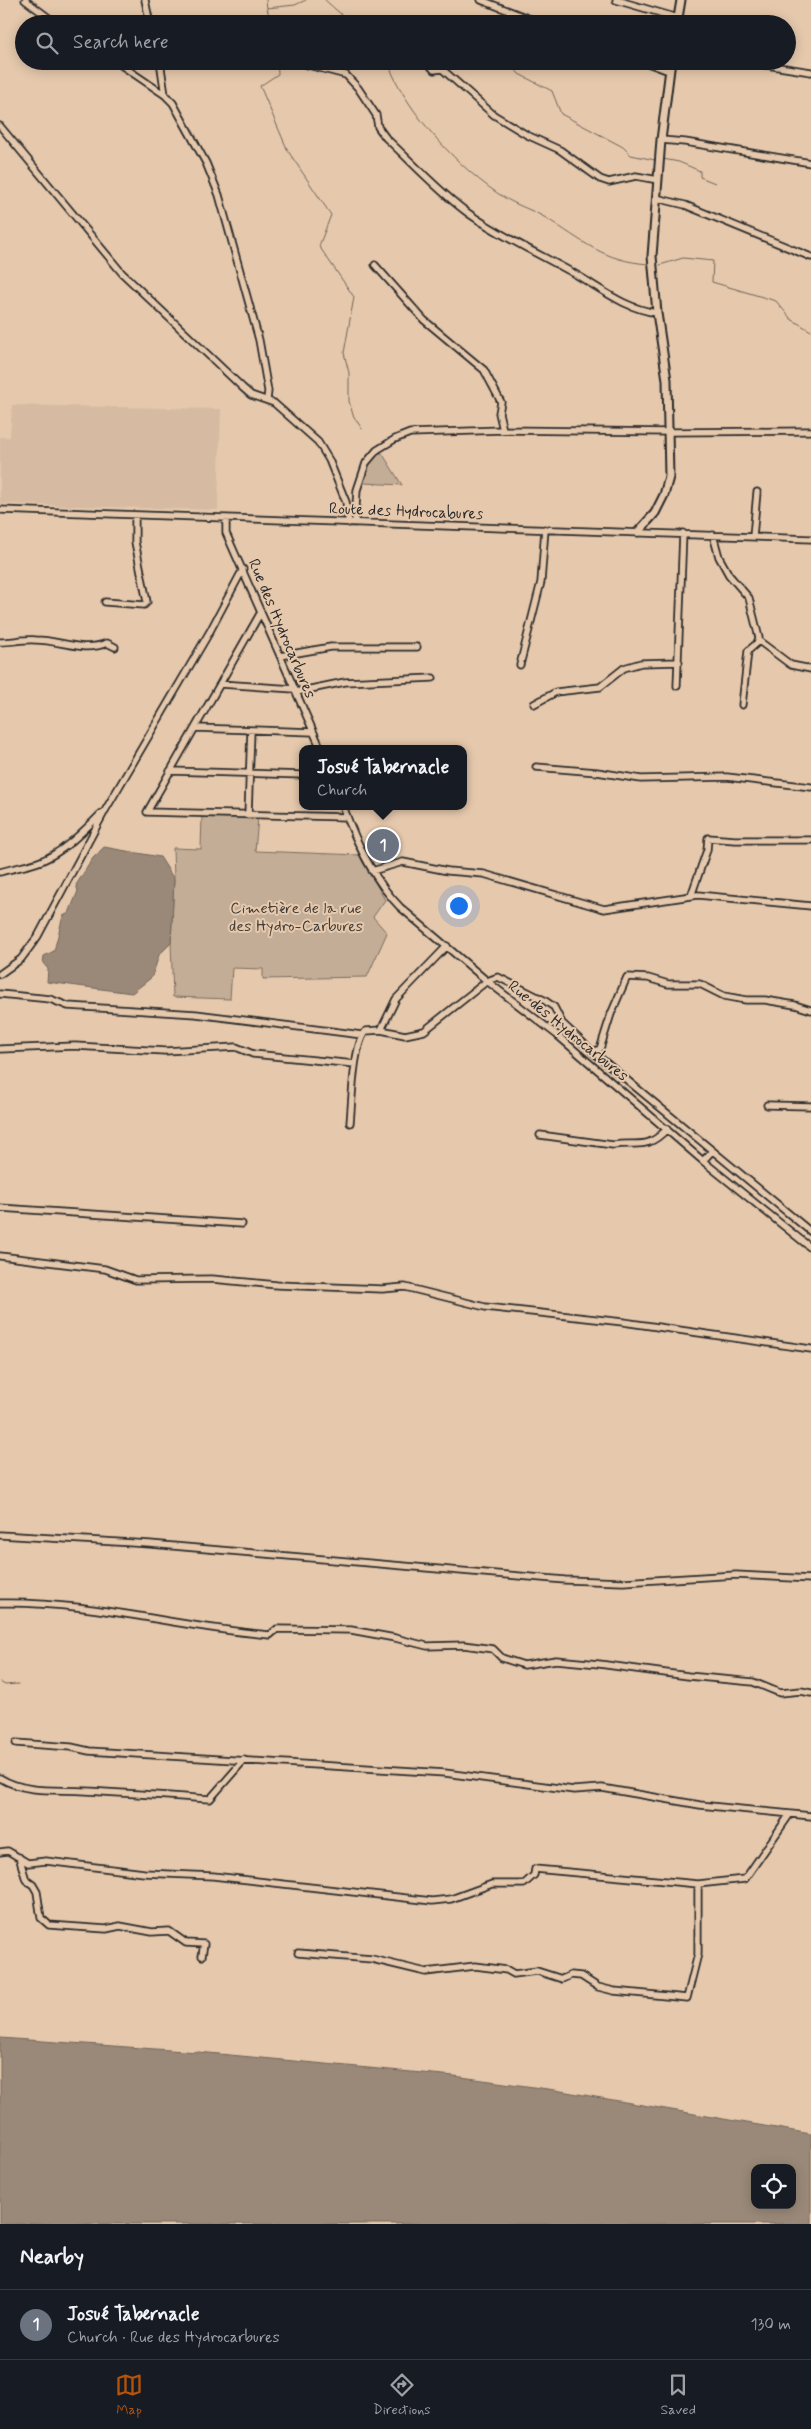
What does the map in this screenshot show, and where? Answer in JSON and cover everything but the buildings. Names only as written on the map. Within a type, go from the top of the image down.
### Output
[{"type":"street","points":[[25,0],[45,15]]},
{"type":"street","points":[[145,0],[148,15]]},
{"type":"street","points":[[481,0],[520,15]]},
{"type":"street","points":[[616,0],[660,15]]},
{"type":"street","points":[[678,15],[681,0]]},
{"type":"street","points":[[128,70],[165,95],[173,104],[190,132],[219,194],[259,340],[268,391],[267,400]]},
{"type":"street","points":[[161,70],[165,95]]},
{"type":"street","points":[[327,70],[346,75],[358,88],[376,116],[378,127],[386,138],[466,212],[497,233],[542,254],[620,302],[636,310],[657,313]]},
{"type":"street","points":[[443,70],[494,114],[527,135],[560,150],[600,179],[614,182],[636,176],[658,180]]},
{"type":"street","points":[[796,70],[811,72]]},
{"type":"street","points":[[638,532],[654,513],[664,495],[668,477],[667,380],[657,313],[652,256],[661,140],[669,71]]},
{"type":"street","points":[[0,126],[122,272],[247,392],[259,399],[274,403],[320,445],[329,460],[346,502],[352,523]]},
{"type":"street","points":[[661,140],[685,142],[811,162]]},
{"type":"street","points":[[656,198],[685,205],[811,256]]},
{"type":"street","points":[[375,265],[424,320],[484,370],[501,402],[499,413],[503,430]]},
{"type":"street","points":[[352,523],[357,490],[366,463],[377,450],[395,438],[410,433],[503,430],[811,431]]},
{"type":"street","points":[[753,536],[757,492]]},
{"type":"street","name":"Route des Hydrocabures","points":[[0,510],[811,539]]},
{"type":"street","points":[[105,602],[144,605],[147,602],[135,542],[135,515]]},
{"type":"street","name":"Rue des Hydrocarbures","points":[[226,518],[226,533],[318,745]]},
{"type":"street","points":[[520,665],[541,582],[544,529]]},
{"type":"street","points":[[677,686],[683,533]]},
{"type":"street","points":[[714,535],[719,557],[729,575],[749,598],[759,641],[791,665],[811,669]]},
{"type":"street","points":[[0,974],[22,959],[38,936],[106,809],[209,633],[242,569]]},
{"type":"street","points":[[261,612],[147,812],[347,817]]},
{"type":"street","points":[[0,642],[36,640],[70,647],[90,647],[106,643],[115,647]]},
{"type":"street","points":[[742,705],[748,651],[759,641]]},
{"type":"street","points":[[280,656],[330,647],[417,647]]},
{"type":"street","points":[[534,704],[556,692],[600,687],[624,668],[641,663],[679,662]]},
{"type":"street","points":[[220,684],[295,690],[344,682],[433,678]]},
{"type":"street","points":[[195,728],[313,732]]},
{"type":"street","points":[[248,815],[251,730]]},
{"type":"street","points":[[536,767],[597,772],[641,779],[727,777],[811,787]]},
{"type":"street","points":[[170,771],[299,774]]},
{"type":"street","points":[[0,872],[39,862],[52,856],[75,839],[106,809]]},
{"type":"street","name":"Rue des Hydrocarbures","points":[[345,810],[372,871],[389,896],[487,981],[557,1035],[703,1161],[811,1248]]},
{"type":"street","points":[[692,896],[707,850],[708,838],[811,840]]},
{"type":"street","points":[[372,871],[403,862],[448,871],[484,874],[604,909],[631,907],[661,899],[723,895],[811,906]]},
{"type":"street","points":[[381,1030],[396,999],[447,946]]},
{"type":"street","points":[[350,1123],[355,1064],[362,1035],[366,1031],[381,1030],[405,1035],[424,1031],[487,981],[498,977],[505,979],[554,1007],[562,1023],[593,1052],[811,1232]]},
{"type":"street","points":[[593,1052],[600,1049],[611,1014],[623,982],[627,977],[648,978],[668,984],[700,984],[724,996],[746,1000],[765,1000],[811,1010]]},
{"type":"street","points":[[0,994],[50,999],[68,1006],[196,1014],[362,1035]]},
{"type":"street","points":[[0,1049],[75,1046],[165,1051],[236,1048],[263,1055],[355,1064]]},
{"type":"street","points":[[766,1105],[811,1106]]},
{"type":"street","points":[[540,1134],[613,1145],[622,1142],[645,1144],[657,1140],[667,1129]]},
{"type":"street","points":[[703,1161],[712,1151]]},
{"type":"street","points":[[0,1208],[242,1224]]},
{"type":"street","points":[[0,1256],[105,1270],[136,1280],[212,1279],[277,1285],[382,1289],[406,1287],[485,1308],[622,1322],[811,1349]]},
{"type":"street","points":[[0,1535],[150,1544],[565,1580],[623,1582],[736,1575],[811,1579]]},
{"type":"street","points":[[0,1603],[69,1606],[270,1635],[277,1629],[351,1630],[426,1646],[464,1645],[493,1649],[502,1658],[524,1665],[556,1660],[599,1664],[688,1676],[753,1682],[780,1694],[801,1691],[811,1693]]},
{"type":"street","points":[[16,1743],[71,1747],[89,1751],[445,1772],[574,1790],[602,1788],[700,1805],[811,1816]]},
{"type":"street","points":[[0,1778],[17,1786],[38,1790],[86,1790],[210,1799],[244,1760]]},
{"type":"street","points":[[0,1852],[8,1851],[28,1863],[46,1861],[144,1873],[213,1876],[432,1901],[451,1899],[492,1884],[524,1884],[534,1875],[535,1869],[698,1884],[745,1878],[790,1814]]},
{"type":"street","points":[[19,1857],[26,1880],[33,1885],[37,1892],[41,1918],[48,1925],[106,1929],[120,1926],[152,1932],[169,1932],[186,1943],[204,1944],[202,1956]]},
{"type":"street","points":[[298,1953],[372,1959],[426,1972],[476,1966],[507,1970],[514,1974],[537,1971],[562,1979],[571,1975],[581,1976],[598,1987],[686,1998],[698,1954],[698,1884]]},
{"type":"shaded area","points":[[12,405],[221,409],[218,510],[0,504],[0,437],[10,437]]},
{"type":"shaded area","points":[[104,847],[160,857],[174,879],[171,943],[159,955],[152,977],[132,993],[47,982],[48,969],[43,963],[44,956],[54,951],[63,916],[69,913],[78,891],[76,885],[93,858]]},
{"type":"shaded area","points":[[0,2038],[198,2052],[454,2076],[555,2090],[811,2134],[811,2224],[0,2224]]},
{"type":"green space","points":[[378,453],[382,453],[402,485],[363,483],[368,464]]},
{"type":"green space","name":"Cimetière de la rue des Hydro-Carbures","points":[[202,815],[258,818],[255,851],[360,855],[385,900],[373,917],[387,933],[367,977],[263,979],[263,969],[232,968],[230,999],[173,997],[171,943],[174,879],[173,848],[201,849]]},
{"type":"waterway","points":[[266,0],[267,8],[295,5],[306,0]]},
{"type":"waterway","points":[[325,0],[342,15]]},
{"type":"waterway","points":[[267,8],[269,15]]},
{"type":"waterway","points":[[278,70],[278,74],[260,86],[288,151],[331,215],[319,246],[354,297],[344,353],[349,373],[349,401],[353,415],[362,429]]},
{"type":"waterway","points":[[391,70],[408,102],[422,121],[454,157],[488,187],[510,201],[546,218],[594,249],[619,259],[649,264]]},
{"type":"waterway","points":[[516,70],[519,74],[552,91],[561,114],[623,147],[631,155],[655,160]]},
{"type":"waterway","points":[[663,159],[679,162],[700,171],[700,177],[715,183]]},
{"type":"waterway","points":[[660,265],[683,258],[713,261],[712,282],[776,301],[791,319],[811,331]]},
{"type":"waterway","points":[[0,1682],[5,1685],[18,1684]]},
{"type":"place","name":"Josué Tabernacle","points":[[383,845]]}]
